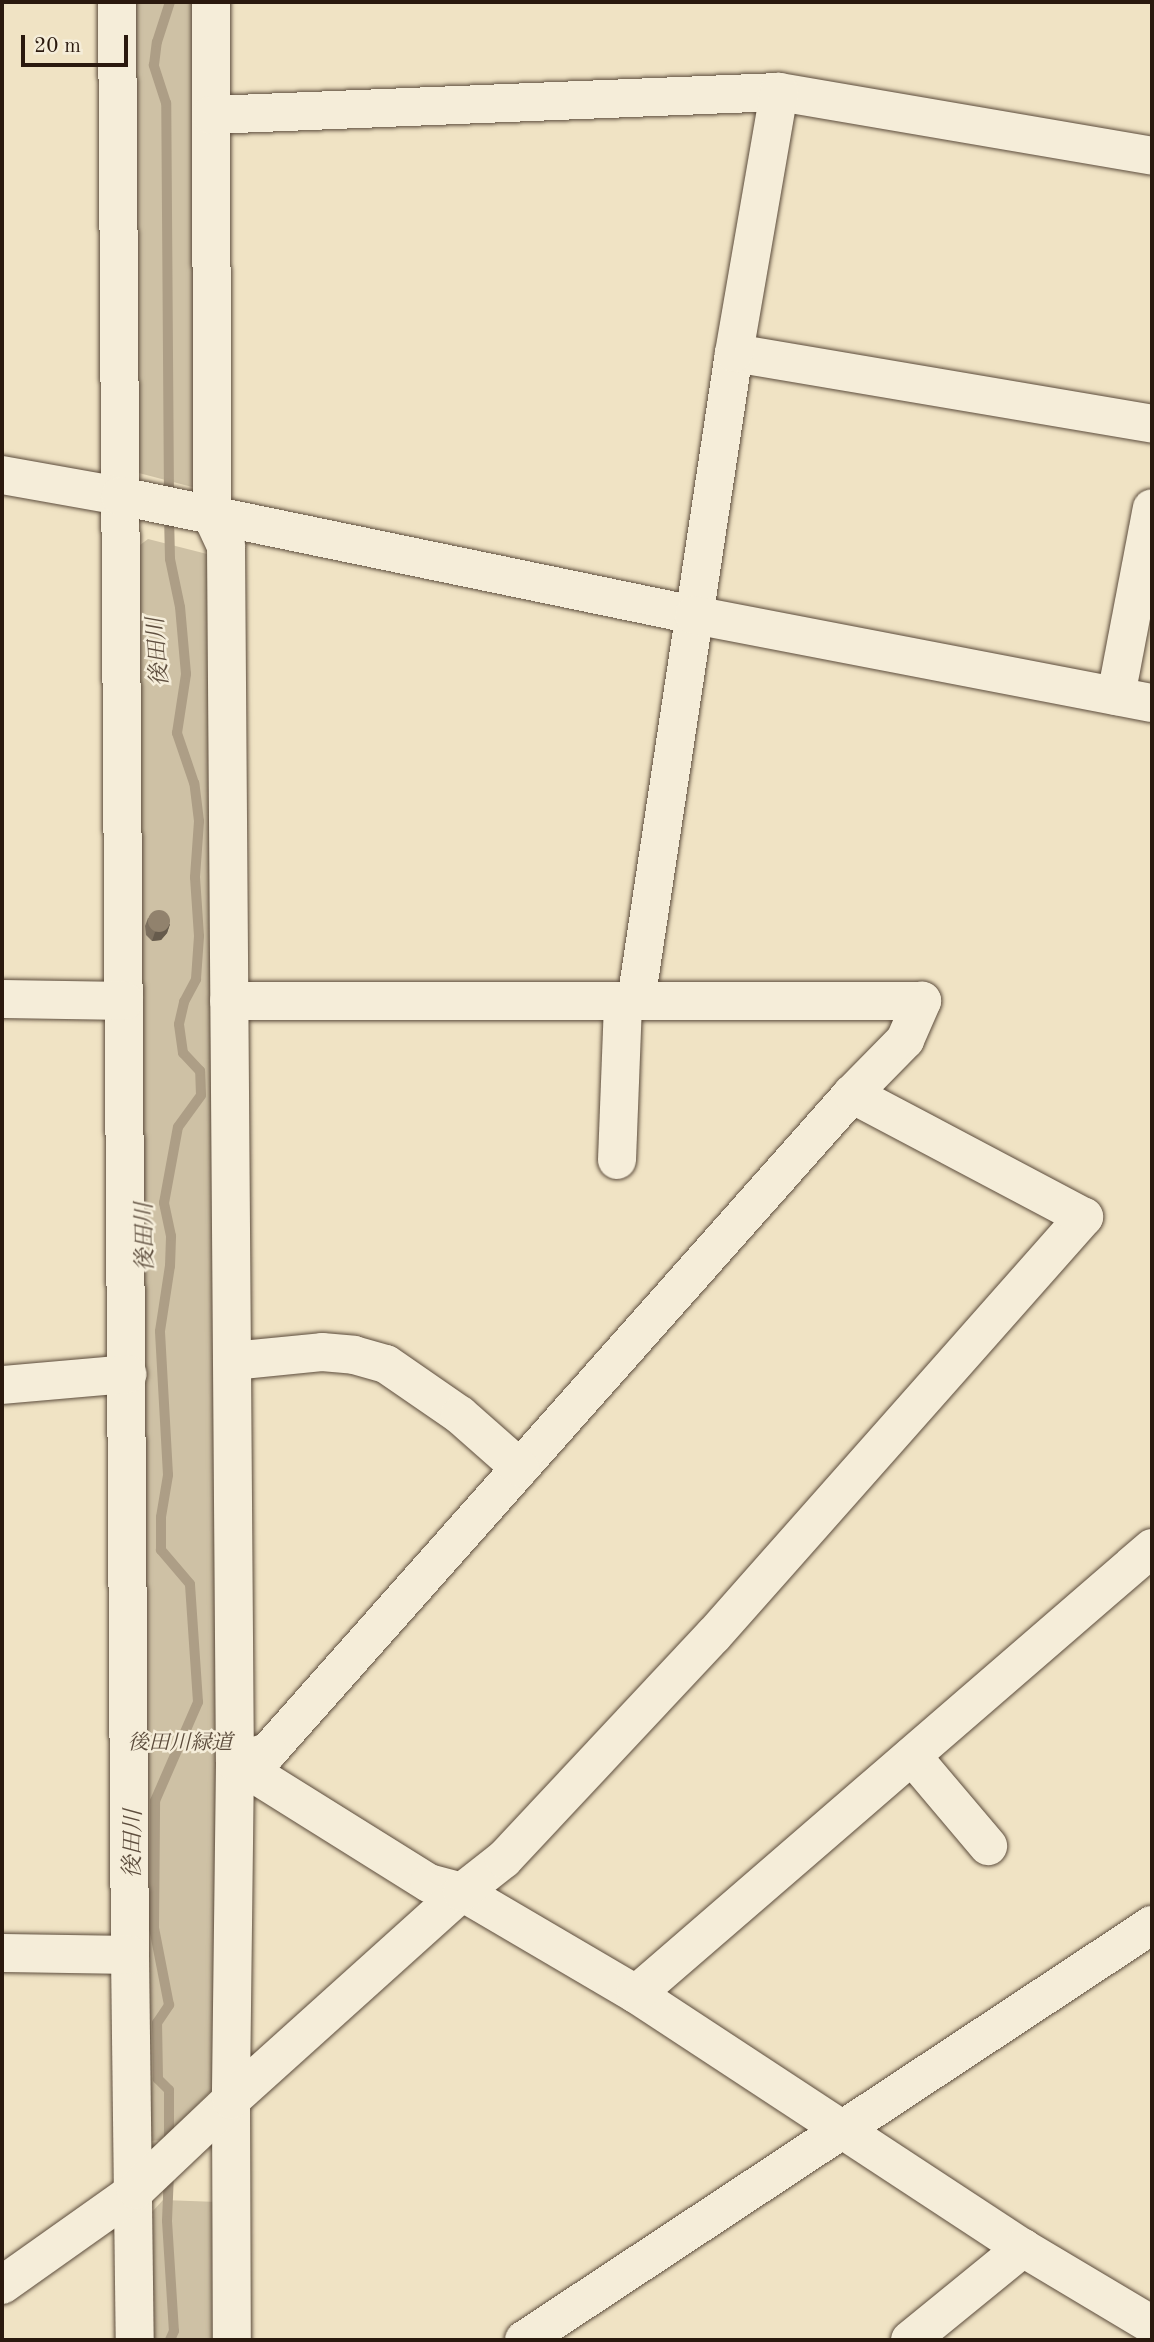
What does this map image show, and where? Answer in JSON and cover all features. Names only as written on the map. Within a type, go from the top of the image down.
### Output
[{"type":"street","points":[[117,2],[130,1955],[136,2190],[135,2340]]},
{"type":"street","points":[[211,2],[212,516],[226,546],[235,1762],[231,2100],[232,2340]]},
{"type":"street","points":[[211,116],[779,92],[1152,156]]},
{"type":"street","points":[[617,1160],[629,1001],[779,92]]},
{"type":"street","points":[[734,353],[1152,424]]},
{"type":"street","points":[[2,475],[120,496],[694,615],[1134,699],[1152,508]]},
{"type":"street","points":[[2,999],[124,1001]]},
{"type":"street","points":[[229,1001],[922,1001],[905,1040],[852,1094],[268,1752],[235,1762]]},
{"type":"street","points":[[2,2285],[136,2190],[231,2100],[462,1892],[504,1859],[713,1636],[1084,1217],[852,1094]]},
{"type":"street","points":[[232,1361],[322,1352],[354,1355],[386,1364],[460,1416],[520,1468]]},
{"type":"street","points":[[2,1385],[128,1374]]},
{"type":"street","points":[[636,1994],[1152,1548]]},
{"type":"street","points":[[912,1756],[988,1846]]},
{"type":"street","points":[[235,1762],[429,1882],[462,1892],[636,1994],[1023,2248],[1152,2325]]},
{"type":"street","points":[[524,2340],[1152,1925]]},
{"type":"street","points":[[2,1953],[130,1955]]},
{"type":"street","points":[[910,2340],[1023,2248]]},
{"type":"green space","points":[[133,2],[199,2],[196,488],[135,472]]},
{"type":"green space","name":"後田川緑道","points":[[148,539],[207,554],[219,2083],[162,2140],[149,2141],[139,910],[140,545]]},
{"type":"green space","points":[[163,2200],[218,2202],[217,2340],[150,2340],[151,2213]]},
{"type":"building","points":[[159,910],[167,913],[170,921],[167,929],[159,932],[151,929],[148,921],[151,913]]},
{"type":"waterway","name":"後田川","points":[[169,499],[166,103],[154,65],[157,42],[170,2]]},
{"type":"waterway","name":"後田川","points":[[169,515],[170,559],[180,607],[186,674],[177,733],[194,783],[199,821],[195,877],[199,936],[196,979],[184,1002],[179,1024],[183,1053],[200,1071],[201,1095],[178,1127],[164,1203],[171,1236],[170,1266],[160,1331],[168,1475],[161,1517],[161,1550],[190,1584],[198,1702],[155,1801],[154,1928],[169,2005],[157,2023],[158,2079],[169,2090],[169,2146]]},
{"type":"waterway","name":"後田川","points":[[169,2173],[167,2221],[174,2331],[170,2340]]}]
